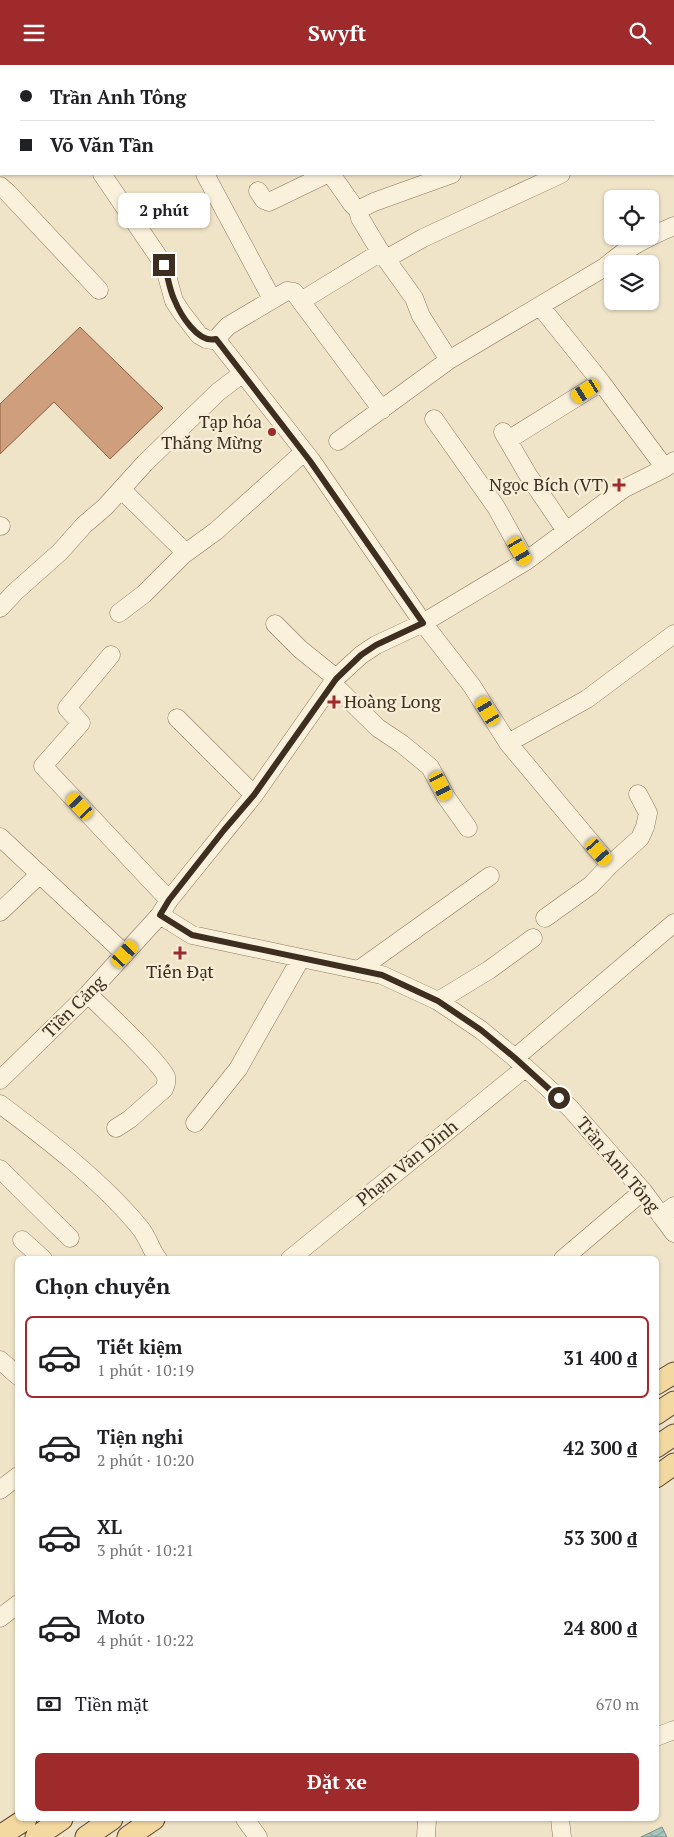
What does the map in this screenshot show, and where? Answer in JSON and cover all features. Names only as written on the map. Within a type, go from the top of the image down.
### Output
[{"type":"main road","points":[[659,1382],[674,1373]]},
{"type":"main road","points":[[659,1412],[674,1402]]},
{"type":"main road","points":[[659,1445],[674,1435]]},
{"type":"main road","points":[[659,1475],[674,1464]]},
{"type":"main road","points":[[0,1836],[23,1821]]},
{"type":"main road","points":[[36,1837],[59,1821]]},
{"type":"main road","points":[[86,1837],[109,1821]]},
{"type":"main road","points":[[128,1837],[151,1821]]},
{"type":"street","points":[[103,175],[164,265],[174,301],[198,335],[206,339],[216,339],[228,326],[272,299],[287,291],[294,292],[342,359],[382,410]]},
{"type":"street","points":[[206,175],[272,299]]},
{"type":"street","points":[[258,191],[264,200],[269,202],[327,175]]},
{"type":"street","points":[[330,175],[358,210],[360,218],[383,255],[414,298],[421,316],[449,360]]},
{"type":"street","points":[[358,210],[374,202],[449,175]]},
{"type":"street","points":[[301,301],[383,255],[559,175]]},
{"type":"street","points":[[0,186],[99,290]]},
{"type":"street","points":[[338,441],[449,360],[605,267],[639,241],[674,226]]},
{"type":"street","points":[[540,306],[669,465]]},
{"type":"street","points":[[216,339],[304,452],[423,623],[472,686],[508,743],[610,865]]},
{"type":"street","points":[[0,608],[60,552],[84,525],[122,490],[145,463],[218,392],[243,373]]},
{"type":"street","points":[[566,531],[528,475],[506,436],[601,382]]},
{"type":"street","points":[[434,419],[496,507],[526,561]]},
{"type":"street","points":[[119,613],[144,593],[186,553],[216,531],[304,452]]},
{"type":"street","name":"Tiền Cảng","points":[[0,1081],[88,995],[165,907],[224,830],[254,795],[334,681],[361,655],[376,645],[423,623],[526,561],[623,489],[669,465]]},
{"type":"street","points":[[122,490],[186,553]]},
{"type":"street","points":[[275,624],[334,681],[378,728],[430,767],[446,797],[468,828]]},
{"type":"street","points":[[508,743],[587,699],[674,634]]},
{"type":"street","name":"Trần Anh Tông","points":[[111,655],[67,709],[81,723],[42,766],[165,907],[192,935],[360,969],[382,975],[438,1001],[481,1030],[570,1108],[643,1191],[668,1211],[674,1233]]},
{"type":"street","points":[[177,718],[254,795]]},
{"type":"street","points":[[545,918],[591,885],[640,838],[648,813],[638,794]]},
{"type":"street","points":[[0,837],[125,954]]},
{"type":"street","points":[[0,912],[40,874]]},
{"type":"street","points":[[360,969],[490,876]]},
{"type":"street","name":"Phạm Văn Dinh","points":[[294,1256],[520,1063],[674,923]]},
{"type":"street","points":[[438,1001],[489,969],[533,938]]},
{"type":"street","points":[[195,1123],[238,1069],[301,958]]},
{"type":"street","points":[[88,995],[108,1013],[163,1071],[166,1077],[164,1089],[130,1119],[116,1127]]},
{"type":"street","points":[[0,1104],[58,1148],[109,1195],[140,1228],[156,1256]]},
{"type":"street","points":[[0,1169],[70,1238]]},
{"type":"street","points":[[567,1256],[643,1191]]},
{"type":"street","points":[[22,1240],[40,1256]]},
{"type":"street","points":[[0,1360],[15,1373]]},
{"type":"street","points":[[0,1490],[15,1478]]},
{"type":"street","points":[[0,1618],[15,1606]]},
{"type":"street","points":[[659,1736],[674,1730]]},
{"type":"street","points":[[246,1821],[258,1837]]},
{"type":"street","points":[[426,1837],[427,1821]]},
{"type":"street","points":[[560,1821],[562,1837]]},
{"type":"water","points":[[662,1827],[667,1837],[641,1837]]},
{"type":"building","points":[[80,327],[163,408],[110,459],[54,402],[0,454],[0,404]]},
{"type":"place","name":"Tạp hóa Thắng Mừng","points":[[272,432]]},
{"type":"place","name":"Ngọc Bích (VT)","points":[[619,485]]},
{"type":"place","name":"Hoàng Long","points":[[334,702]]},
{"type":"place","name":"Tiến Đạt","points":[[180,953]]},
{"type":"route","points":[[164,265],[174,301],[194,331],[206,339],[216,339],[310,461],[423,623],[376,645],[344,670],[254,795],[169,900],[160,915],[192,935],[382,975],[438,1001],[481,1030],[559,1098]]}]
